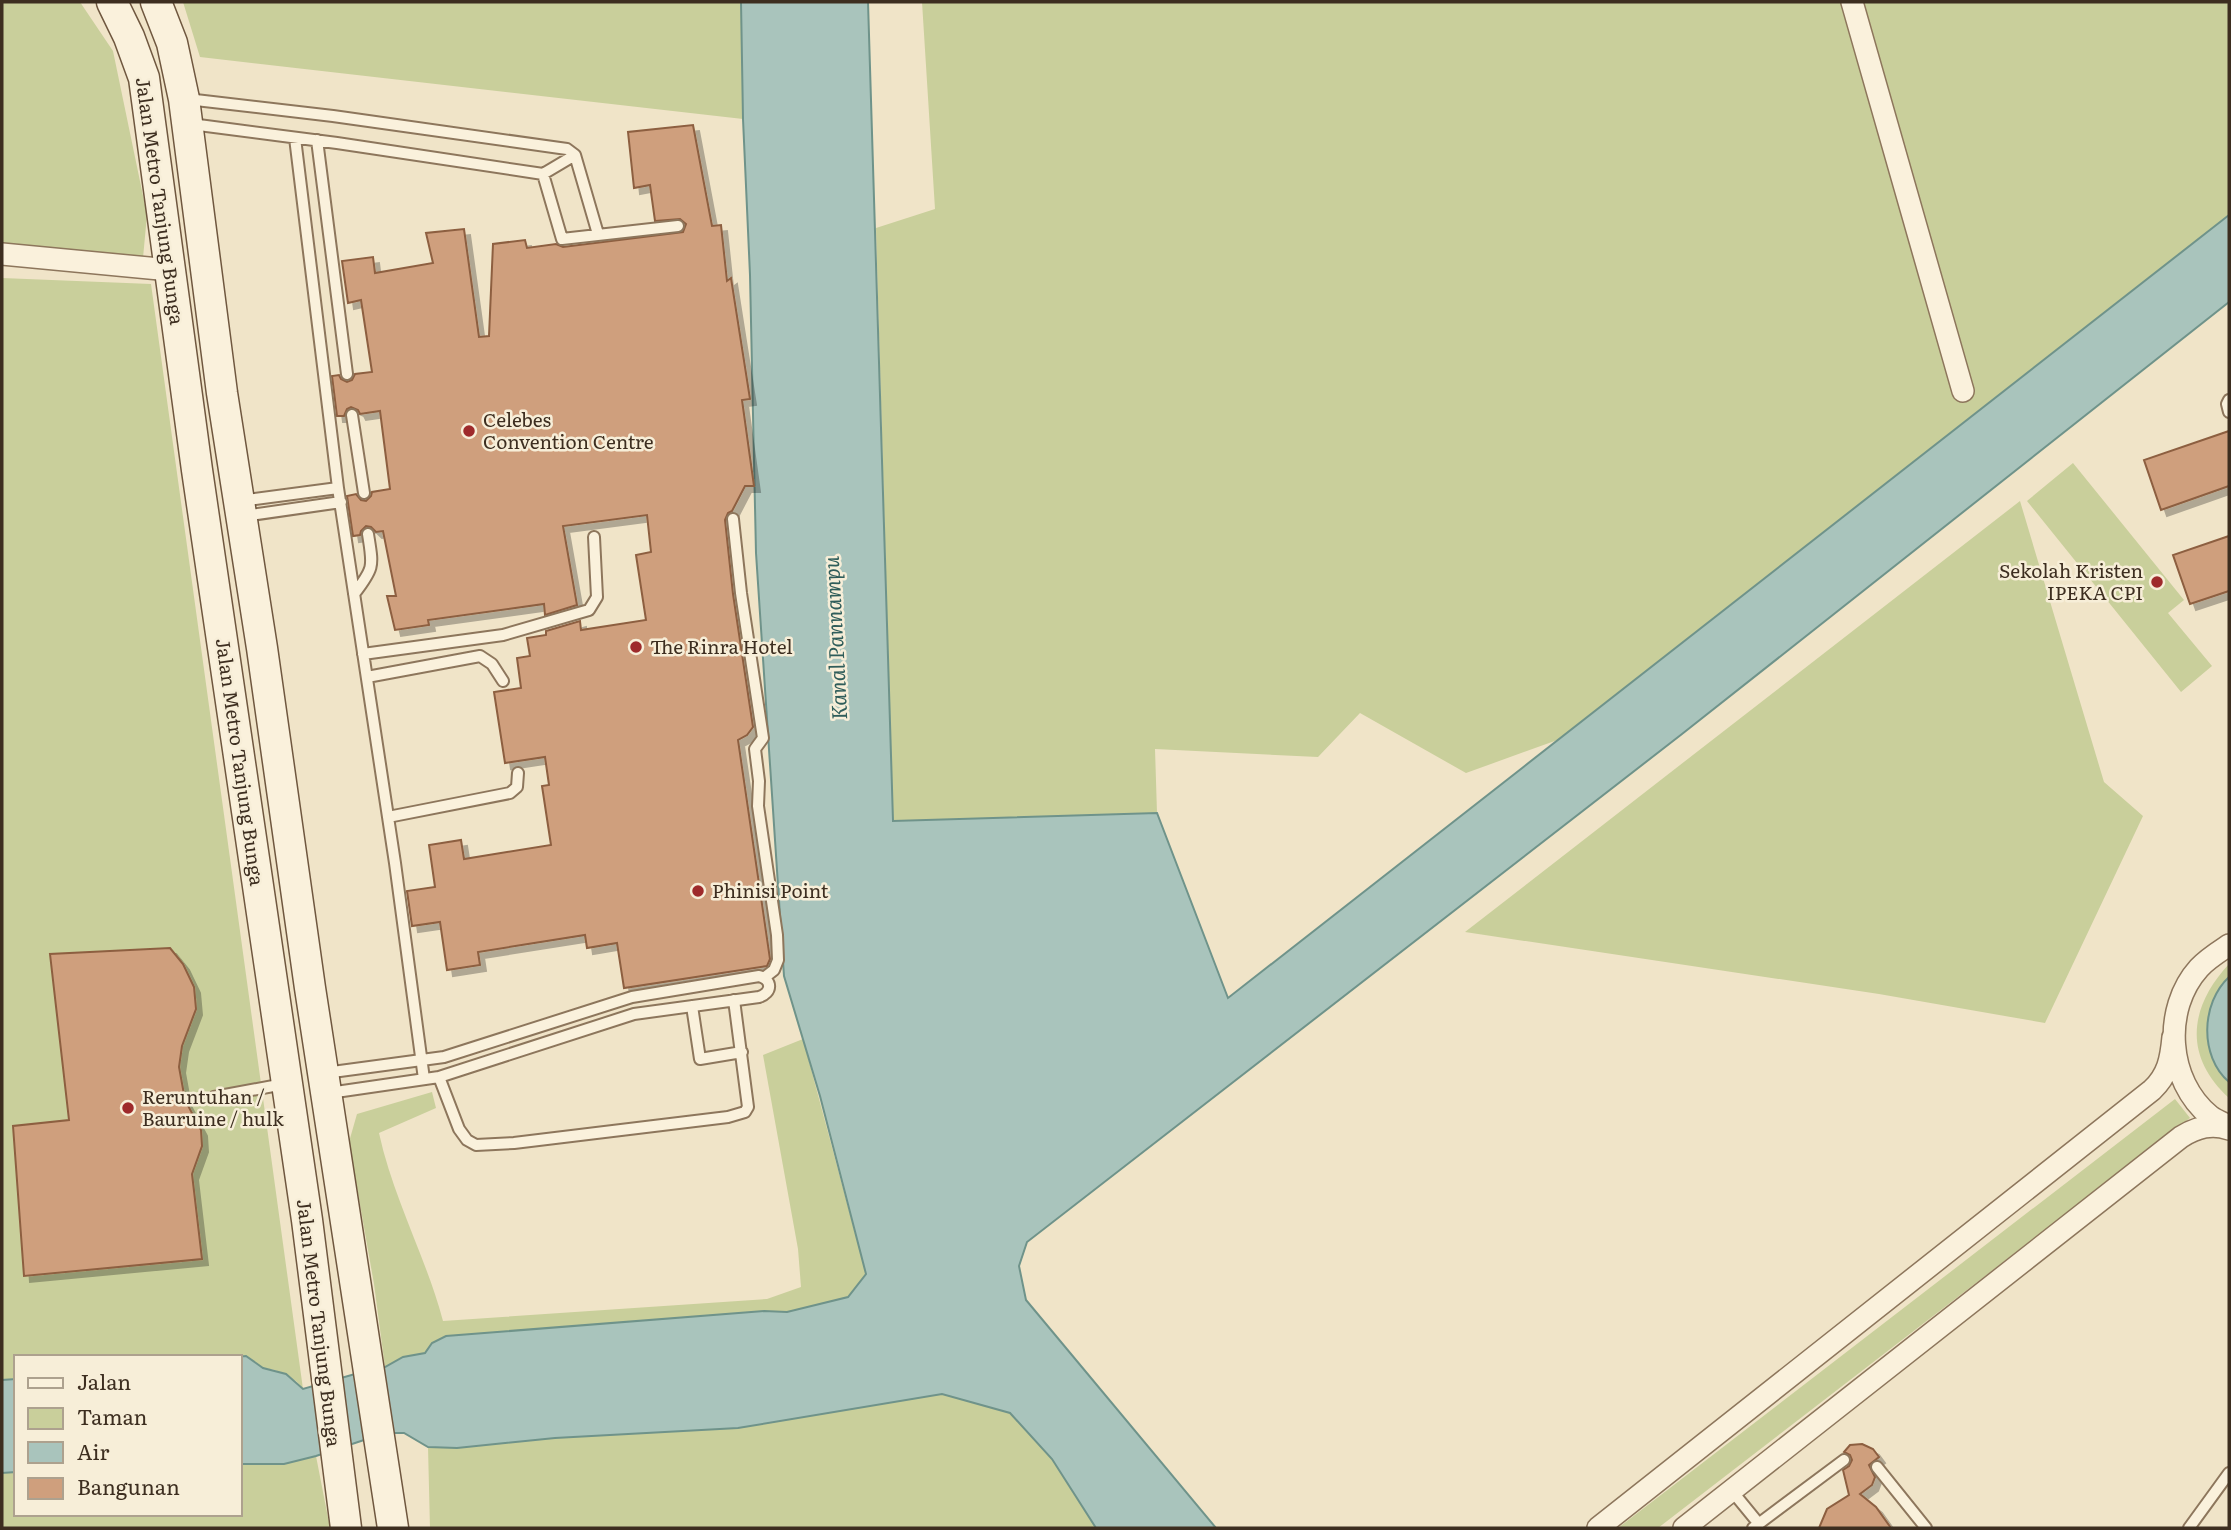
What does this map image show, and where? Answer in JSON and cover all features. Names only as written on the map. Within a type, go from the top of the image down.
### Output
[{"type":"main road","name":"Jalan Metro Tanjung Bunga","points":[[112,2],[144,78],[327,1375],[346,1528]]},
{"type":"main road","name":"Jalan Metro Tanjung Bunga","points":[[156,2],[172,43],[186,112],[222,393],[393,1528]]},
{"type":"main road","points":[[204,516],[240,509]]},
{"type":"street","points":[[1852,2],[1963,391]]},
{"type":"street","points":[[2,254],[170,270]]},
{"type":"street","points":[[1598,1528],[2152,1090],[2167,1072],[2172,1056],[2180,1000],[2199,968],[2229,945]]},
{"type":"street","points":[[2173,1037],[2180,1073],[2193,1097],[2210,1116],[2229,1128]]},
{"type":"street","points":[[1684,1528],[2181,1137],[2203,1126],[2229,1128]]},
{"type":"lane","points":[[186,112],[206,125],[543,174],[575,156]]},
{"type":"lane","points":[[186,112],[333,116],[567,149],[575,156],[597,234]]},
{"type":"lane","points":[[295,138],[338,488],[388,817],[424,1079]]},
{"type":"lane","points":[[317,140],[347,374]]},
{"type":"lane","points":[[543,174],[562,239],[678,226]]},
{"type":"lane","points":[[2229,400],[2229,412]]},
{"type":"lane","points":[[352,415],[363,493]]},
{"type":"lane","points":[[240,509],[338,488]]},
{"type":"lane","points":[[240,509],[341,502]]},
{"type":"lane","points":[[733,519],[741,593],[763,738],[755,749],[759,781],[758,806],[777,935],[778,960],[774,970],[765,977]]},
{"type":"lane","points":[[354,594],[366,579],[373,564],[368,534]]},
{"type":"lane","points":[[363,654],[503,635],[589,610],[597,597],[594,537]]},
{"type":"lane","points":[[367,677],[480,656],[492,664],[503,681]]},
{"type":"lane","points":[[388,817],[510,793],[517,787],[518,773]]},
{"type":"lane","points":[[759,976],[765,977],[769,982],[765,995],[634,1014],[439,1077],[324,1084],[444,1057],[632,997],[759,976]]},
{"type":"lane","points":[[439,1077],[459,1129],[467,1140],[476,1145],[514,1143],[729,1117],[745,1112],[748,1107],[734,1000]]},
{"type":"lane","points":[[692,1006],[700,1059],[742,1052]]},
{"type":"lane","points":[[574,1016],[578,1031]]},
{"type":"lane","points":[[214,1097],[286,1084]]},
{"type":"lane","points":[[1732,1491],[1756,1526],[1843,1460]]},
{"type":"lane","points":[[1877,1466],[1926,1528]]},
{"type":"lane","points":[[2189,1528],[2229,1473]]},
{"type":"green space","points":[[2,2],[80,2],[113,51],[147,215],[143,258],[2,243]]},
{"type":"green space","points":[[183,2],[741,2],[743,119],[200,57]]},
{"type":"green space","points":[[922,2],[2229,2],[2229,215],[1563,738],[1466,773],[1360,713],[1318,757],[1155,749],[1157,813],[893,821],[876,228],[935,209]]},
{"type":"green space","points":[[2,278],[151,284],[303,1389],[296,1381],[275,1370],[263,1368],[242,1355],[14,1355],[14,1379],[2,1380]]},
{"type":"green space","points":[[2073,463],[2184,600],[2168,613],[2212,666],[2181,692],[2027,501]]},
{"type":"green space","points":[[2020,501],[2104,782],[2143,816],[2045,1023],[1879,994],[1465,932]]},
{"type":"green space","points":[[2229,964],[2229,977],[2222,984],[2225,1078],[2229,1082],[2229,1098],[2214,1082],[2204,1065],[2198,1048],[2197,1031],[2199,1014],[2206,997]]},
{"type":"green space","points":[[803,1039],[866,1274],[848,1297],[787,1312],[764,1311],[432,1343],[425,1353],[403,1357],[385,1367],[374,1284],[349,1142],[357,1114],[432,1092],[436,1108],[379,1133],[393,1181],[443,1321],[767,1299],[801,1287],[798,1249],[763,1055]]},
{"type":"green space","points":[[2175,1099],[2190,1118],[1658,1528],[1618,1528]]},
{"type":"green space","points":[[942,1394],[1010,1413],[1052,1459],[1096,1528],[430,1528],[428,1447],[457,1448],[555,1438],[738,1428]]},
{"type":"green space","points":[[316,1456],[330,1528],[2,1528],[2,1473],[14,1472],[14,1516],[242,1516],[242,1464],[284,1464]]},
{"type":"water","name":"Kanal Pannampu","points":[[741,2],[868,2],[893,821],[1157,813],[1228,998],[2229,215],[2229,302],[1682,734],[1027,1242],[1019,1266],[1026,1300],[1216,1528],[1096,1528],[1052,1459],[1010,1413],[942,1394],[738,1428],[555,1438],[457,1448],[428,1447],[404,1433],[385,1433],[284,1464],[242,1464],[242,1356],[246,1356],[263,1368],[286,1374],[303,1389],[385,1367],[403,1357],[425,1353],[432,1343],[446,1336],[764,1311],[787,1312],[848,1297],[866,1274],[820,1096],[784,976],[756,553],[750,275]]},
{"type":"water","points":[[2229,977],[2229,1082],[2212,1058],[2207,1030],[2213,1001]]},
{"type":"water","points":[[14,1379],[14,1472],[2,1473],[2,1380]]},
{"type":"building","points":[[693,125],[712,226],[721,225],[727,281],[731,278],[750,399],[742,400],[754,486],[745,486],[725,520],[753,727],[747,735],[738,740],[770,959],[767,966],[624,988],[617,943],[587,948],[585,935],[478,952],[480,965],[447,970],[440,922],[412,926],[407,891],[435,887],[429,845],[461,840],[464,859],[551,845],[542,786],[549,785],[545,757],[505,763],[494,692],[521,688],[517,658],[530,656],[527,638],[546,635],[546,631],[580,621],[581,630],[646,620],[636,555],[651,552],[647,515],[563,526],[577,605],[545,615],[544,604],[428,620],[429,625],[395,630],[387,596],[396,596],[383,531],[376,532],[366,526],[360,535],[353,536],[347,496],[356,494],[366,501],[372,492],[390,489],[380,411],[360,414],[351,407],[344,416],[337,416],[332,376],[339,375],[347,382],[352,380],[355,374],[372,372],[361,300],[348,303],[342,261],[373,257],[375,273],[433,263],[426,233],[464,229],[479,337],[489,336],[493,244],[525,240],[527,248],[556,244],[563,247],[683,232],[686,224],[680,219],[655,221],[650,185],[634,188],[628,132]]},
{"type":"building","points":[[2229,431],[2229,486],[2161,510],[2144,460]]},
{"type":"building","points":[[2229,536],[2229,591],[2190,604],[2173,555]]},
{"type":"building","name":"Reruntuhan / Bauruine / hulk","points":[[170,948],[183,964],[194,987],[196,1009],[182,1046],[179,1067],[185,1100],[201,1130],[202,1146],[192,1174],[202,1259],[24,1276],[13,1126],[69,1120],[50,954]]},
{"type":"building","points":[[1862,1444],[1873,1449],[1879,1457],[1869,1465],[1875,1477],[1872,1485],[1860,1494],[1876,1507],[1891,1528],[1819,1528],[1827,1509],[1849,1495],[1843,1470],[1852,1460],[1850,1455],[1844,1452],[1850,1445]]},
{"type":"place","name":"Celebes Convention Centre","points":[[469,431]]},
{"type":"place","name":"Sekolah Kristen IPEKA CPI","points":[[2157,582]]},
{"type":"place","name":"The Rinra Hotel","points":[[636,647]]},
{"type":"place","name":"Phinisi Point","points":[[698,891]]},
{"type":"place","name":"Reruntuhan / Bauruine / hulk","points":[[128,1108]]}]
